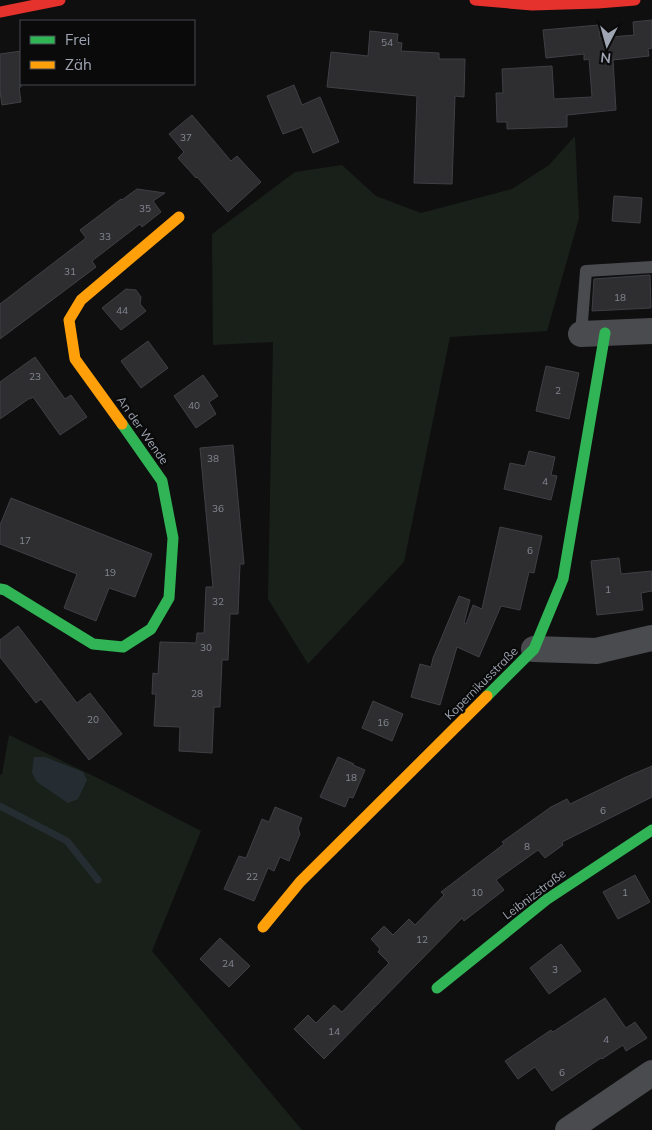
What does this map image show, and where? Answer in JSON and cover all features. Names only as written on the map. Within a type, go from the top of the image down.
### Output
[{"type":"street","points":[[0,12],[60,0]]},
{"type":"street","points":[[475,0],[532,5],[635,0]]},
{"type":"street","name":"An der Wende","points":[[0,589],[5,590],[93,644],[122,647],[151,629],[170,598],[173,538],[162,481],[75,360],[69,320],[81,300],[179,217]]},
{"type":"street","points":[[593,333],[652,331]]},
{"type":"street","name":"Kopernikusstraße","points":[[263,927],[300,882],[534,649],[563,580],[593,333]]},
{"type":"street","points":[[534,649],[596,651],[652,638]]},
{"type":"street","name":"Leibnizstraße","points":[[437,988],[546,900],[652,830]]},
{"type":"street","points":[[568,1130],[652,1073]]},
{"type":"lane","points":[[593,333],[586,272],[652,267]]},
{"type":"shaded area","points":[[575,136],[579,218],[547,331],[450,337],[404,562],[308,664],[268,599],[273,342],[213,345],[212,234],[295,172],[342,165],[376,196],[421,213],[512,189],[549,165]]},
{"type":"shaded area","points":[[9,735],[201,831],[152,951],[302,1130],[0,1130],[0,775],[2,774]]},
{"type":"shaded area","points":[[34,757],[45,757],[83,772],[87,780],[78,799],[68,803],[37,782],[32,773]]},
{"type":"building","points":[[652,20],[652,48],[648,49],[649,56],[613,60],[616,110],[567,115],[567,127],[507,129],[507,122],[497,122],[496,93],[503,93],[502,69],[552,66],[554,99],[592,97],[589,59],[584,60],[584,54],[546,58],[543,30],[599,25],[600,38],[634,35],[633,22]]},
{"type":"building","points":[[370,31],[398,34],[397,42],[402,43],[401,51],[439,53],[439,59],[465,59],[464,97],[455,96],[452,184],[414,183],[417,96],[327,87],[331,52],[368,56]]},
{"type":"building","points":[[20,51],[21,87],[19,87],[21,102],[2,105],[0,54]]},
{"type":"building","points":[[294,85],[302,105],[320,97],[339,142],[313,153],[302,127],[283,134],[267,96]]},
{"type":"building","points":[[192,115],[231,161],[237,156],[261,182],[228,212],[178,158],[184,152],[169,134]]},
{"type":"building","points":[[137,189],[165,193],[153,201],[161,212],[142,227],[140,224],[92,261],[96,267],[0,339],[0,304],[86,238],[80,230]]},
{"type":"building","points":[[614,196],[642,198],[640,223],[612,221]]},
{"type":"building","points":[[650,275],[651,308],[592,311],[594,279]]},
{"type":"building","points":[[126,289],[136,290],[141,297],[140,304],[146,311],[121,330],[102,308]]},
{"type":"building","points":[[148,341],[168,368],[141,388],[121,361]]},
{"type":"building","points":[[35,357],[65,399],[71,395],[87,417],[60,435],[33,397],[0,419],[0,382]]},
{"type":"building","points":[[546,366],[579,373],[569,419],[536,411]]},
{"type":"building","points":[[203,375],[218,396],[209,402],[216,414],[196,428],[174,396]]},
{"type":"building","points":[[233,445],[244,564],[240,564],[238,614],[230,614],[228,660],[222,660],[220,707],[214,707],[212,753],[179,751],[180,727],[154,726],[156,694],[152,694],[153,673],[158,674],[160,642],[196,643],[197,633],[204,633],[206,587],[213,587],[200,448]]},
{"type":"building","points":[[529,451],[555,457],[551,475],[557,476],[551,500],[504,489],[510,463],[525,466]]},
{"type":"building","points":[[11,498],[152,554],[135,597],[109,588],[96,621],[64,608],[77,574],[0,544],[0,525]]},
{"type":"building","points":[[500,527],[542,536],[534,573],[529,572],[520,610],[501,606],[479,657],[457,647],[440,705],[411,697],[420,664],[431,667],[459,596],[470,600],[464,623],[466,624],[473,605],[482,609]]},
{"type":"building","points":[[619,558],[621,574],[652,571],[652,591],[641,593],[643,610],[597,615],[591,561]]},
{"type":"building","points":[[18,626],[77,703],[90,693],[122,734],[89,760],[41,699],[36,703],[0,657],[0,640]]},
{"type":"building","points":[[373,701],[403,714],[392,741],[362,728]]},
{"type":"building","points":[[338,757],[365,770],[353,798],[349,797],[345,807],[320,797]]},
{"type":"building","points":[[652,766],[652,797],[562,842],[563,845],[545,858],[538,850],[496,880],[504,890],[464,921],[462,918],[324,1059],[294,1029],[308,1015],[316,1023],[334,1005],[342,1012],[389,963],[378,952],[380,949],[371,939],[384,926],[393,935],[409,919],[415,925],[444,895],[441,892],[504,844],[502,842],[551,807],[567,799],[570,804]]},
{"type":"building","points":[[275,807],[302,818],[298,828],[300,834],[289,861],[280,857],[274,871],[268,868],[254,901],[224,889],[239,856],[246,858],[262,819],[269,822]]},
{"type":"building","points":[[635,875],[650,902],[618,919],[603,892]]},
{"type":"building","points":[[220,938],[250,966],[229,987],[200,959]]},
{"type":"building","points":[[561,944],[581,971],[549,994],[530,968]]},
{"type":"building","points":[[605,998],[626,1028],[635,1022],[647,1038],[626,1051],[623,1045],[552,1091],[535,1067],[518,1079],[505,1061],[551,1030],[553,1032]]},
{"type":"waterway","points":[[0,806],[67,841],[98,880]]},
{"type":"traffic: fast","points":[[487,696],[534,649],[563,579],[605,333]]},
{"type":"traffic: fast","points":[[0,589],[5,590],[93,644],[123,647],[151,629],[169,598],[173,538],[162,481],[122,424]]},
{"type":"traffic: fast","points":[[437,988],[546,900],[652,830]]},
{"type":"traffic: slow","points":[[122,424],[75,359],[69,320],[81,300],[179,217]]},
{"type":"traffic: slow","points":[[263,927],[300,882],[487,696]]},
{"type":"traffic: jam","points":[[0,12],[60,0]]},
{"type":"traffic: jam","points":[[475,0],[532,5],[635,0]]}]
